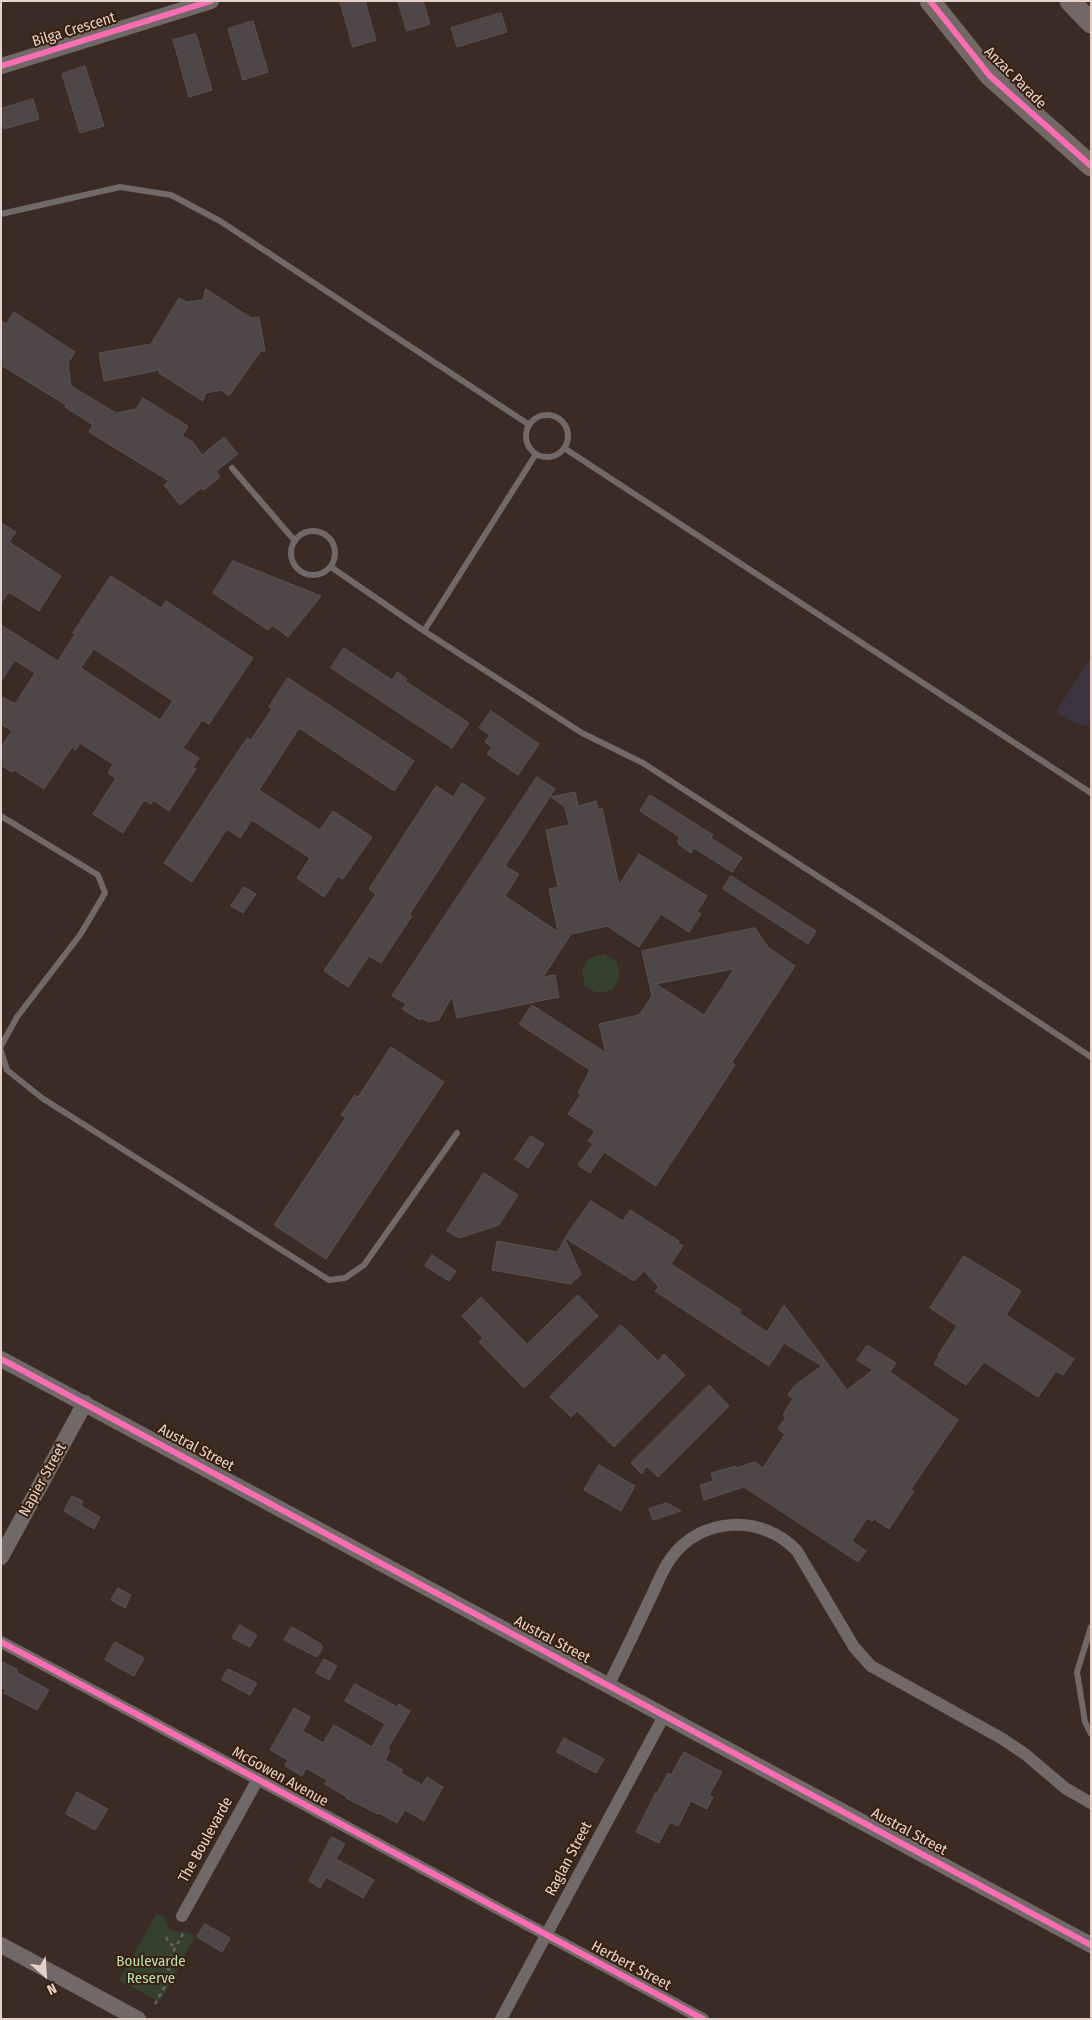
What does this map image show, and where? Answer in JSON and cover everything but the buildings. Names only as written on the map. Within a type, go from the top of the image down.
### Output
[{"type":"main road","name":"Anzac Parade","points":[[930,1],[990,76],[1091,166]]},
{"type":"main road","points":[[1070,1],[1091,23]]},
{"type":"street","name":"Bilga Crescent","points":[[1,66],[180,6],[211,1]]},
{"type":"street","name":"Austral Street","points":[[1,1359],[665,1714],[1091,1945]]},
{"type":"street","name":"Napier Street","points":[[1,1557],[85,1403]]},
{"type":"street","points":[[609,1684],[664,1568],[678,1549],[699,1534],[717,1528],[739,1524],[757,1526],[789,1541],[797,1550],[854,1647],[871,1666],[1001,1738],[1025,1754],[1065,1788],[1091,1803]]},
{"type":"street","name":"McGowen Avenue","points":[[1,1642],[546,1935]]},
{"type":"street","name":"Raglan Street","points":[[501,2019],[665,1714]]},
{"type":"street","name":"The Boulevarde","points":[[182,1916],[258,1779]]},
{"type":"street","name":"Herbert Street","points":[[546,1935],[704,2019]]},
{"type":"street","points":[[1,1945],[138,2019]]},
{"type":"lane","points":[[1,214],[120,187],[171,195],[220,221],[528,424]]},
{"type":"lane","points":[[551,414],[558,418],[565,424],[568,432],[568,440],[564,448],[556,455],[546,457],[536,454],[527,444],[526,431],[528,424],[534,418],[542,415],[551,414]]},
{"type":"lane","points":[[564,448],[1091,793]]},
{"type":"lane","points":[[424,631],[536,454]]},
{"type":"lane","points":[[232,468],[295,541]]},
{"type":"lane","points":[[306,532],[320,532],[327,536],[335,547],[336,554],[331,567],[318,575],[310,576],[303,574],[297,569],[291,555],[295,541],[306,532]]},
{"type":"lane","points":[[331,567],[424,631],[582,733],[651,768],[1091,1057]]},
{"type":"lane","points":[[1,816],[98,875],[105,893],[80,935],[17,1017],[1,1046]]},
{"type":"lane","points":[[1,1051],[7,1070],[42,1098],[329,1280],[345,1278],[364,1265],[457,1133]]},
{"type":"lane","points":[[1091,1627],[1077,1672],[1085,1722],[1091,1734]]},
{"type":"path","points":[[165,1966],[185,1932],[182,1916]]},
{"type":"path","points":[[166,1937],[176,1947]]},
{"type":"path","points":[[155,2004],[173,1972],[160,1964]]},
{"type":"shaded area","points":[[1091,657],[1091,727],[1075,723],[1056,712]]},
{"type":"green space","points":[[604,954],[617,962],[620,977],[613,990],[597,993],[585,986],[582,971],[589,958]]},
{"type":"green space","name":"Boulevarde Reserve","points":[[157,1913],[165,1918],[169,1928],[172,1930],[195,1936],[160,2002],[119,1980]]},
{"type":"cycle path","points":[[1,66],[211,1]]},
{"type":"cycle path","points":[[930,1],[990,76],[1091,166]]},
{"type":"cycle path","points":[[1,1359],[1091,1945]]},
{"type":"cycle path","points":[[1,1642],[703,2019]]}]
